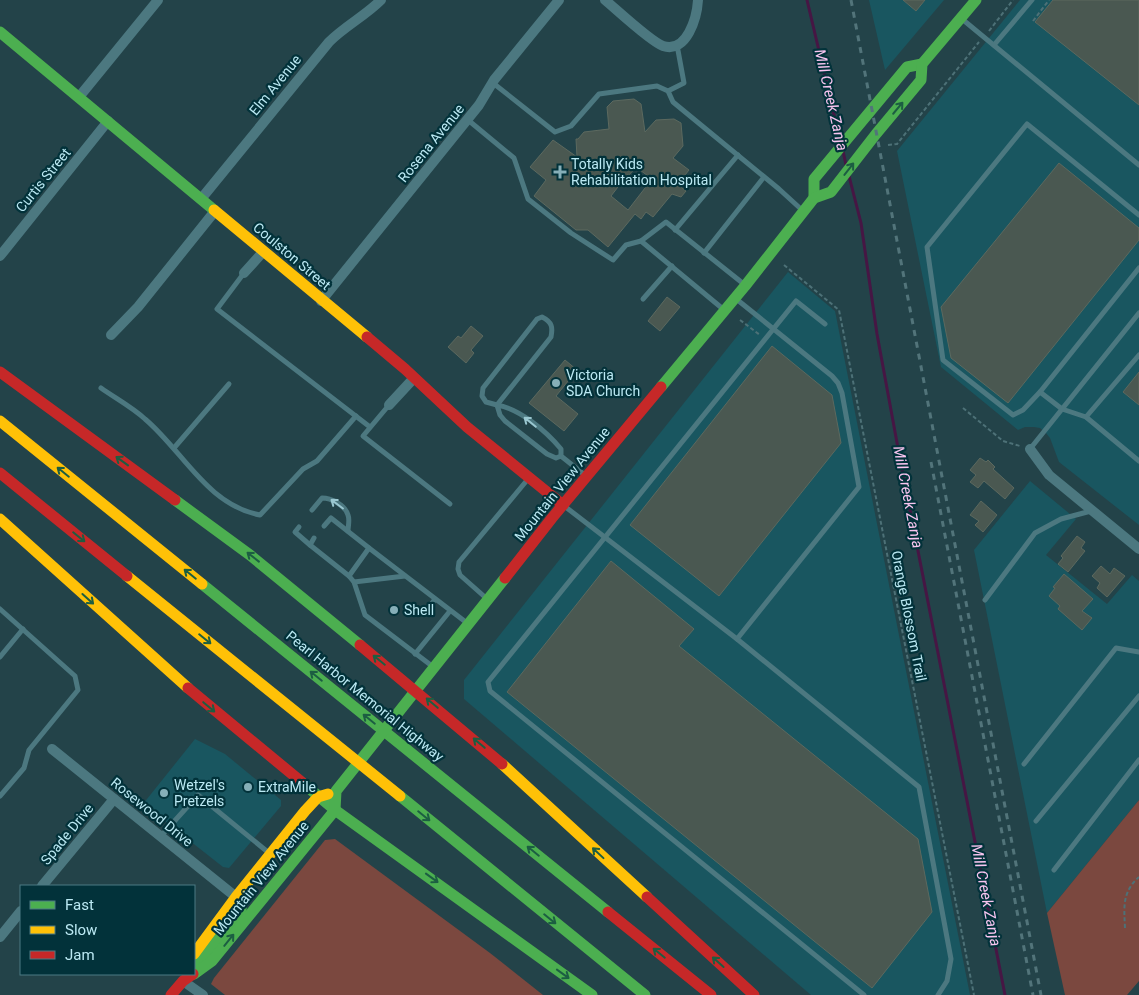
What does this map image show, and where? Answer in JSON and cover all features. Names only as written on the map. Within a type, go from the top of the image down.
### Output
[{"type":"main road","points":[[922,64],[907,66],[814,179],[814,198],[831,192],[921,80],[922,64],[976,0]]},
{"type":"main road","name":"Coulston Street","points":[[0,33],[215,210],[414,378],[467,426],[563,505]]},
{"type":"main road","name":"Mountain View Avenue","points":[[336,791],[563,505],[745,286],[814,198]]},
{"type":"main road","points":[[0,372],[250,555],[417,691],[485,748],[754,995]]},
{"type":"main road","name":"Pearl Harbor Memorial Highway","points":[[0,421],[711,995]]},
{"type":"main road","points":[[0,473],[645,995]]},
{"type":"main road","points":[[0,519],[184,685],[335,810],[592,995]]},
{"type":"main road","points":[[318,796],[336,791],[335,810]]},
{"type":"main road","name":"Mountain View Avenue","points":[[195,953],[236,897],[318,796]]},
{"type":"main road","name":"Mountain View Avenue","points":[[195,973],[212,961],[335,810]]},
{"type":"main road","points":[[195,967],[241,909],[242,903],[236,897]]},
{"type":"main road","name":"Mountain View Avenue","points":[[171,995],[186,976]]},
{"type":"street","points":[[79,97],[158,0]]},
{"type":"street","name":"Elm Avenue","points":[[201,199],[329,42],[341,30],[372,9],[381,0]]},
{"type":"street","name":"Rosena Avenue","points":[[321,300],[468,120],[493,83],[559,0]]},
{"type":"street","points":[[605,0],[663,46],[674,46],[685,39],[689,33],[698,0]]},
{"type":"street","name":"Curtis Street","points":[[0,256],[108,121]]},
{"type":"street","points":[[111,335],[138,307],[215,210]]},
{"type":"street","points":[[244,273],[263,252]]},
{"type":"street","points":[[389,405],[414,378]]},
{"type":"street","points":[[1030,449],[1049,475],[1139,549]]},
{"type":"street","name":"Rosewood Drive","points":[[52,749],[236,897]]},
{"type":"street","name":"Spade Drive","points":[[43,885],[114,799]]},
{"type":"street","points":[[0,937],[20,912]]},
{"type":"street","points":[[186,976],[203,995]]},
{"type":"lane","points":[[994,46],[1032,0]]},
{"type":"lane","points":[[961,19],[1139,165]]},
{"type":"lane","points":[[668,91],[684,83],[674,46]]},
{"type":"lane","points":[[493,83],[555,132],[571,126],[599,94],[657,86],[668,91],[673,102],[803,211]]},
{"type":"lane","points":[[468,120],[514,158],[528,199],[571,233],[613,260],[626,245],[641,241],[666,222],[745,286]]},
{"type":"lane","points":[[1139,215],[1027,124],[927,248],[942,360],[1013,415],[1023,410],[1040,392],[1139,268]]},
{"type":"lane","points":[[675,230],[738,155]]},
{"type":"lane","points":[[704,253],[764,177]]},
{"type":"lane","points":[[641,241],[725,310]]},
{"type":"lane","points":[[642,299],[672,266]]},
{"type":"lane","points":[[244,273],[217,309],[370,427]]},
{"type":"lane","points":[[735,298],[832,376],[838,383],[842,393],[859,487],[737,639]]},
{"type":"lane","points":[[825,324],[796,300],[488,682],[490,691],[864,995]]},
{"type":"lane","points":[[1030,449],[1139,312]]},
{"type":"lane","points":[[497,405],[551,337],[552,326],[548,320],[542,317],[537,320],[484,388],[482,396],[486,402],[497,405],[516,410],[555,442],[561,449],[560,456]]},
{"type":"lane","points":[[1086,417],[1139,355]]},
{"type":"lane","points":[[174,448],[228,384]]},
{"type":"lane","points":[[101,388],[145,418],[174,448],[193,472],[222,499],[249,513],[260,516],[303,469],[317,461],[356,416]]},
{"type":"lane","points":[[1040,392],[1062,409],[1086,417],[1139,462]]},
{"type":"lane","points":[[389,405],[363,436],[450,504]]},
{"type":"lane","points":[[497,405],[500,415],[505,421],[551,457],[556,458],[560,456]]},
{"type":"lane","points":[[560,456],[586,477]]},
{"type":"lane","points":[[489,600],[460,575],[458,569],[459,562],[529,478]]},
{"type":"lane","points":[[312,510],[322,498],[330,498],[346,510],[349,517],[348,531]]},
{"type":"lane","points":[[563,505],[737,639],[919,788],[951,959],[947,982],[938,995]]},
{"type":"lane","points":[[985,600],[1035,533],[1061,519],[1092,510]]},
{"type":"lane","points":[[324,526],[331,518],[404,576],[469,624]]},
{"type":"lane","points":[[299,527],[295,532],[354,582],[365,615],[403,640],[415,654],[434,668]]},
{"type":"lane","points":[[310,545],[314,538]]},
{"type":"lane","points":[[349,576],[369,548]]},
{"type":"lane","points":[[354,582],[404,576]]},
{"type":"lane","points":[[428,608],[435,599]]},
{"type":"lane","points":[[0,608],[75,676],[78,690],[29,750],[24,768],[0,796]]},
{"type":"lane","points":[[415,654],[450,611]]},
{"type":"lane","points":[[0,657],[23,629]]},
{"type":"lane","points":[[1024,764],[1116,648],[1139,652]]},
{"type":"lane","points":[[1036,822],[1139,696]]},
{"type":"lane","points":[[1054,870],[1139,760]]},
{"type":"lane","points":[[161,837],[198,795],[271,854]]},
{"type":"path","points":[[888,145],[897,144],[1013,0]]},
{"type":"path","points":[[1033,20],[1049,0]]},
{"type":"path","name":"Orange Blossom Trail","points":[[784,265],[839,310],[974,995]]},
{"type":"path","points":[[740,320],[765,339]]},
{"type":"path","points":[[963,408],[1003,441],[1030,449]]},
{"type":"path","points":[[1124,928],[1124,902],[1130,885],[1139,877]]},
{"type":"shaded area","points":[[869,0],[944,0],[885,70]]},
{"type":"shaded area","points":[[1020,0],[1139,0],[1139,525],[1059,462],[1050,438],[1040,428],[1025,427],[1018,430],[941,367],[897,151]]},
{"type":"shaded area","points":[[788,272],[835,311],[970,995],[811,995],[464,699],[464,680]]},
{"type":"shaded area","points":[[1030,481],[1076,519],[1046,555],[1107,604],[1132,575],[1139,581],[1139,800],[1047,913],[974,550]]},
{"type":"shaded area","points":[[195,739],[225,754],[281,800],[281,806],[229,868],[223,867],[143,804]]},
{"type":"shaded area","points":[[1139,800],[1139,981],[1127,995],[1065,995],[1047,913]]},
{"type":"shaded area","points":[[335,839],[490,953],[543,995],[225,995],[211,984],[214,978],[325,840]]},
{"type":"building","points":[[903,0],[925,0],[916,11]]},
{"type":"building","points":[[1053,0],[1139,0],[1139,105],[1035,22]]},
{"type":"building","name":"Totally Kids Rehabilitation Hospital","points":[[634,99],[641,104],[645,132],[656,120],[674,119],[681,123],[683,146],[673,158],[689,170],[681,187],[686,191],[681,197],[672,194],[653,217],[646,212],[641,219],[635,214],[608,247],[588,230],[576,230],[534,196],[546,180],[530,167],[553,140],[577,157],[576,139],[584,132],[609,129],[607,107],[613,101]],"holes":[[[636,167],[652,179],[628,210],[611,196]]]},
{"type":"building","points":[[1059,163],[1139,228],[1139,240],[1008,403],[951,358],[941,307]]},
{"type":"building","points":[[667,297],[680,307],[660,331],[648,321]]},
{"type":"building","points":[[471,326],[483,336],[471,350],[474,353],[466,363],[448,347],[458,336],[461,338]]},
{"type":"building","points":[[772,346],[832,395],[841,443],[719,596],[630,525]]},
{"type":"building","name":"Victoria SDA Church","points":[[565,360],[577,370],[556,396],[578,414],[564,431],[529,403]]},
{"type":"building","points":[[1139,372],[1139,405],[1123,392]]},
{"type":"building","points":[[980,458],[986,462],[988,460],[995,467],[993,469],[1014,488],[1005,499],[984,481],[978,488],[970,482],[976,475],[970,470]]},
{"type":"building","points":[[981,501],[997,515],[983,532],[975,525],[979,521],[970,515]]},
{"type":"building","points":[[1077,536],[1085,542],[1081,548],[1085,551],[1068,572],[1058,564],[1063,558],[1061,556]]},
{"type":"building","points":[[611,561],[694,629],[679,646],[918,839],[932,912],[872,988],[507,692]]},
{"type":"building","points":[[1101,566],[1110,574],[1114,568],[1125,576],[1107,597],[1097,588],[1100,583],[1092,576]]},
{"type":"building","points":[[1064,574],[1093,599],[1082,611],[1092,618],[1082,630],[1058,609],[1060,606],[1049,596],[1055,588],[1053,587]]},
{"type":"waterway","name":"Mill Creek Zanja","points":[[807,0],[840,140]]},
{"type":"waterway","name":"Mill Creek Zanja","points":[[843,151],[846,165]]},
{"type":"waterway","name":"Mill Creek Zanja","points":[[849,176],[861,223],[877,334],[900,459],[1005,995]]},
{"type":"railway","points":[[851,0],[1041,995]]},
{"type":"railway","points":[[931,462],[1033,995]]},
{"type":"traffic: fast","points":[[661,387],[745,286],[814,198],[831,192],[921,80],[922,64],[976,0]]},
{"type":"traffic: fast","points":[[0,32],[214,210]]},
{"type":"traffic: fast","points":[[814,198],[814,179],[907,67],[922,64]]},
{"type":"traffic: fast","points":[[175,500],[250,555],[360,645]]},
{"type":"traffic: fast","points":[[195,973],[212,961],[335,810],[336,791],[505,578]]},
{"type":"traffic: fast","points":[[202,584],[608,912]]},
{"type":"traffic: fast","points":[[304,784],[335,810],[592,995]]},
{"type":"traffic: fast","points":[[400,796],[645,995]]},
{"type":"traffic: fast","points":[[195,966],[241,909],[242,903],[236,897]]},
{"type":"traffic: slow","points":[[214,210],[367,337]]},
{"type":"traffic: slow","points":[[0,421],[202,584]]},
{"type":"traffic: slow","points":[[0,519],[188,688]]},
{"type":"traffic: slow","points":[[127,576],[400,796]]},
{"type":"traffic: slow","points":[[502,764],[647,897]]},
{"type":"traffic: slow","points":[[195,953],[236,897],[305,811],[318,797],[328,794]]},
{"type":"traffic: jam","points":[[367,337],[405,369],[467,427],[563,505]]},
{"type":"traffic: jam","points":[[0,372],[175,500]]},
{"type":"traffic: jam","points":[[505,578],[552,518],[661,387]]},
{"type":"traffic: jam","points":[[0,473],[127,576]]},
{"type":"traffic: jam","points":[[360,645],[502,764]]},
{"type":"traffic: jam","points":[[188,688],[304,784]]},
{"type":"traffic: jam","points":[[647,897],[754,995]]},
{"type":"traffic: jam","points":[[608,912],[711,995]]},
{"type":"traffic: jam","points":[[171,995],[183,981],[192,975]]},
{"type":"place","name":"Totally Kids Rehabilitation Hospital","points":[[560,172]]},
{"type":"place","name":"Victoria SDA Church","points":[[556,383]]},
{"type":"place","name":"Shell","points":[[394,610]]},
{"type":"place","name":"ExtraMile","points":[[248,787]]},
{"type":"place","name":"Wetzel's Pretzels","points":[[164,793]]}]
